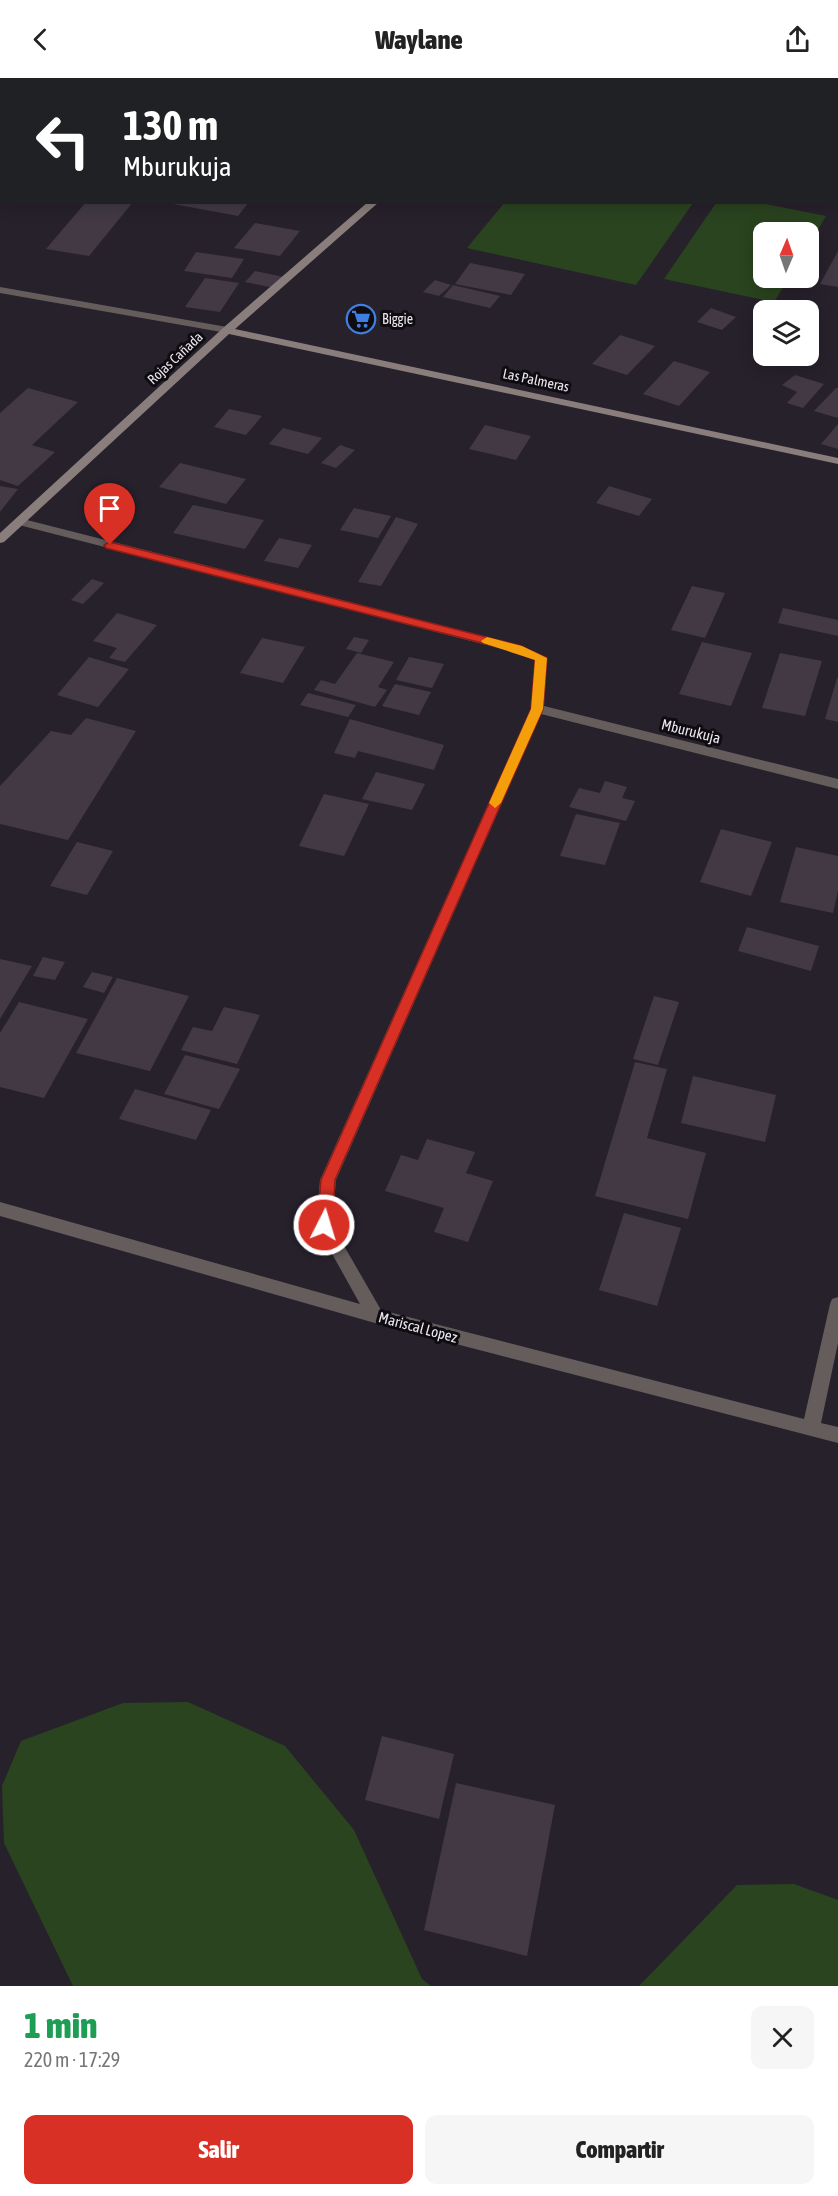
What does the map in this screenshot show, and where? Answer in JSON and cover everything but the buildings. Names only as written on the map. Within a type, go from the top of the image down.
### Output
[{"type":"main road","name":"Rojas Cañada","points":[[0,539],[227,330],[372,204]]},
{"type":"main road","name":"Las Palmeras","points":[[227,330],[838,461]]},
{"type":"street","points":[[0,290],[227,330]]},
{"type":"street","points":[[19,522],[506,646],[541,658],[537,709],[328,1180],[324,1225],[375,1316]]},
{"type":"street","name":"Mburukuja","points":[[537,709],[838,784]]},
{"type":"street","name":"Mariscal Lopez","points":[[0,1209],[375,1316],[838,1435]]},
{"type":"street","points":[[812,1428],[838,1304]]},
{"type":"green space","points":[[503,204],[692,204],[636,285],[467,248]]},
{"type":"green space","points":[[715,204],[766,204],[826,216],[819,228],[819,222],[753,222],[753,288],[783,288],[775,300],[764,300],[664,279]]},
{"type":"green space","points":[[188,1702],[285,1746],[354,1830],[422,1979],[431,1986],[73,1986],[4,1843],[2,1786],[21,1741],[123,1703]]},
{"type":"green space","points":[[794,1884],[838,1900],[838,1986],[639,1986],[737,1885]]},
{"type":"slow traffic","points":[[487,641],[541,658],[537,709],[495,803]]},
{"type":"place","name":"Biggie","points":[[361,319]]},
{"type":"route","points":[[110,545],[518,649],[541,658],[537,709],[328,1180],[324,1225]]}]
